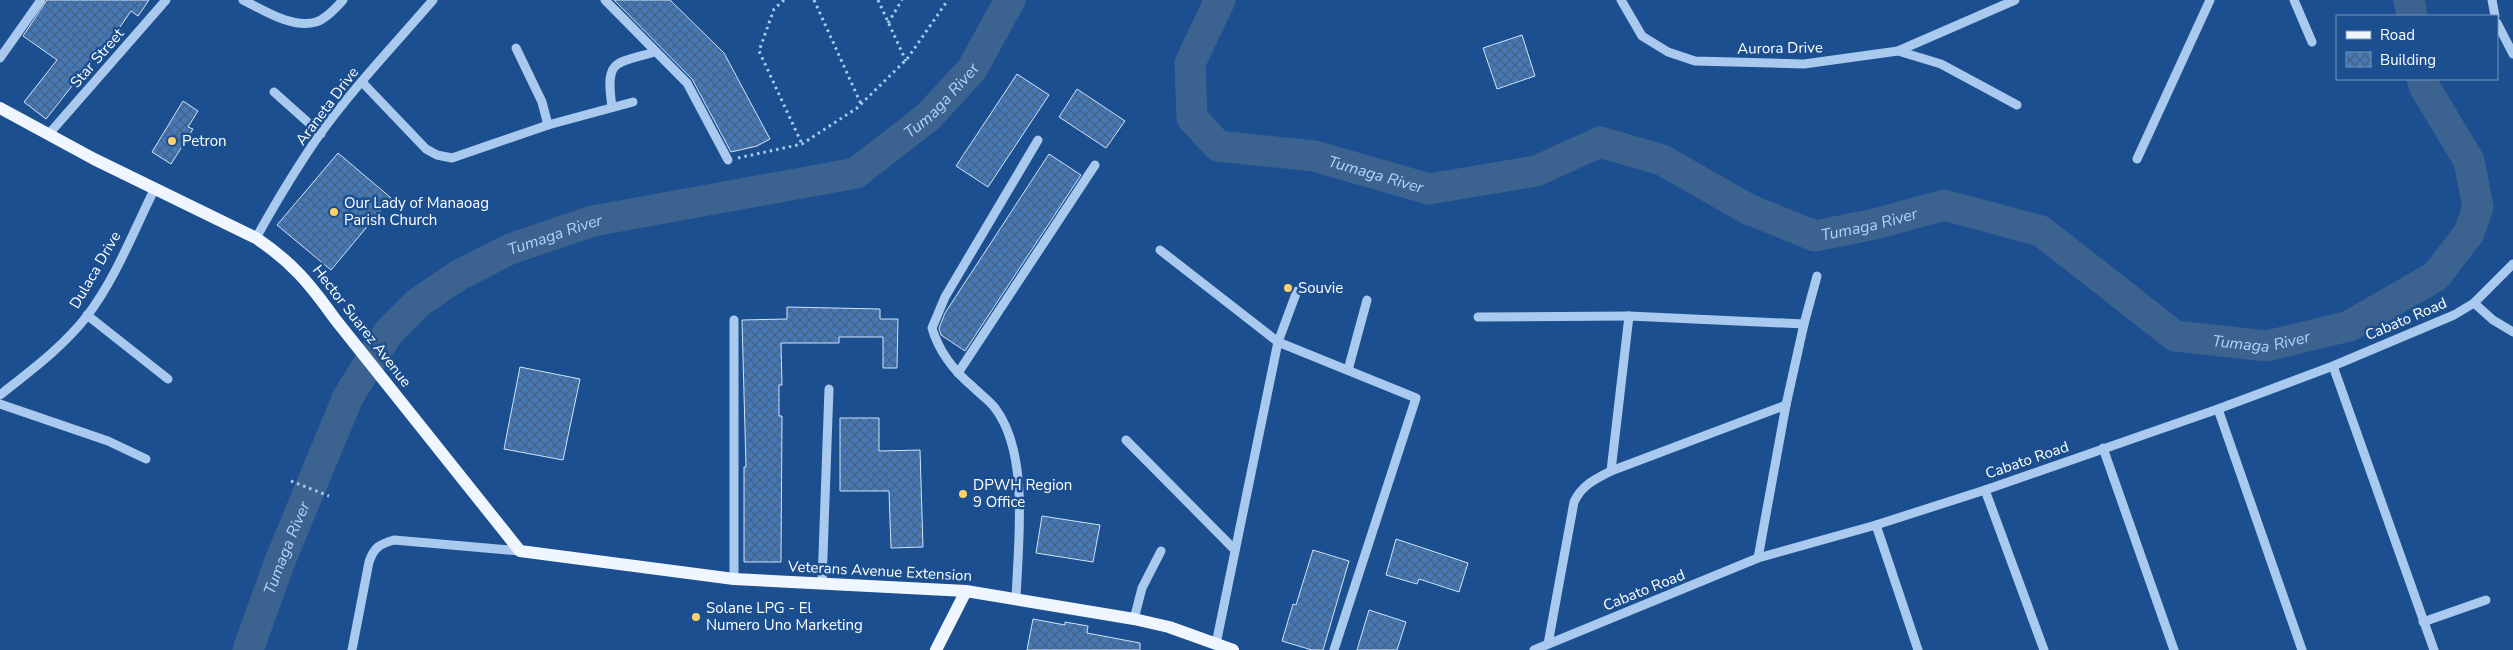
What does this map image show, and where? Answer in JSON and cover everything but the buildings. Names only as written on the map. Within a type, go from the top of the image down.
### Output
[{"type":"main road","name":"Hector Suarez Avenue","points":[[0,108],[48,135],[256,238],[279,253],[309,281],[335,319],[520,551]]},
{"type":"main road","name":"Veterans Avenue Extension","points":[[520,551],[734,579],[966,591],[1134,618],[1169,627],[1233,650]]},
{"type":"main road","points":[[936,650],[966,591]]},
{"type":"street","points":[[0,58],[41,0]]},
{"type":"street","name":"Star Street","points":[[48,135],[166,0]]},
{"type":"street","points":[[243,0],[296,23],[316,22],[332,12],[342,0]]},
{"type":"street","name":"Araneta Drive","points":[[256,238],[281,194],[321,134],[362,82],[433,0]]},
{"type":"street","points":[[605,0],[687,83],[728,160]]},
{"type":"street","name":"Aurora Drive","points":[[1621,0],[1642,36],[1668,52],[1695,61],[1804,64],[1898,51],[2015,0]]},
{"type":"street","points":[[2137,159],[2210,0]]},
{"type":"street","points":[[2294,0],[2312,42]]},
{"type":"street","points":[[2492,0],[2495,15]]},
{"type":"street","points":[[2498,26],[2506,46],[2513,54]]},
{"type":"street","points":[[516,48],[542,102],[548,125]]},
{"type":"street","points":[[1898,51],[1941,64],[2017,105]]},
{"type":"street","points":[[612,107],[609,81],[612,67],[655,52]]},
{"type":"street","points":[[362,82],[426,149],[437,155],[452,158],[548,125],[633,102]]},
{"type":"street","points":[[274,92],[321,134]]},
{"type":"street","points":[[1016,599],[1018,487],[1007,426],[994,406],[958,373],[939,348],[932,328],[933,321],[1038,140]]},
{"type":"street","points":[[958,373],[1095,165]]},
{"type":"street","name":"Dulaca Drive","points":[[0,395],[63,342],[88,315],[115,269],[154,188]]},
{"type":"street","points":[[1160,250],[1278,342],[1416,398],[1334,650]]},
{"type":"street","name":"Cabato Road","points":[[1534,650],[1758,558],[1876,525],[1985,490],[2218,409],[2333,366],[2454,315],[2474,303],[2513,264]]},
{"type":"street","points":[[1758,558],[1786,404],[1817,276]]},
{"type":"street","points":[[1216,644],[1278,342],[1297,291]]},
{"type":"street","points":[[1348,370],[1367,300]]},
{"type":"street","points":[[2474,303],[2493,320],[2513,332]]},
{"type":"street","points":[[88,315],[168,379]]},
{"type":"street","points":[[1478,317],[1629,316],[1804,324]]},
{"type":"street","points":[[1611,471],[1629,316]]},
{"type":"street","points":[[734,320],[734,579]]},
{"type":"street","points":[[2333,366],[2434,650]]},
{"type":"street","points":[[822,584],[829,389]]},
{"type":"street","points":[[0,404],[108,441],[146,459]]},
{"type":"street","points":[[1548,644],[1574,502],[1580,490],[1587,483],[1611,471],[1786,404]]},
{"type":"street","points":[[2218,409],[2302,650]]},
{"type":"street","points":[[1126,440],[1235,550]]},
{"type":"street","points":[[2102,448],[2174,650]]},
{"type":"street","points":[[1985,490],[2044,650]]},
{"type":"street","points":[[1876,525],[1918,650]]},
{"type":"street","points":[[352,650],[369,562],[373,550],[379,544],[394,540],[520,551]]},
{"type":"street","points":[[1134,618],[1142,588],[1161,551]]},
{"type":"street","points":[[2423,622],[2486,600]]},
{"type":"path","points":[[784,0],[774,9],[759,51],[802,144]]},
{"type":"path","points":[[814,0],[861,104]]},
{"type":"path","points":[[878,0],[906,61]]},
{"type":"path","points":[[888,24],[902,0]]},
{"type":"path","points":[[728,160],[802,144],[861,104],[906,61],[948,0]]},
{"type":"path","points":[[291,481],[329,496]]},
{"type":"waterway","name":"Tumaga River","points":[[248,650],[280,561],[348,397],[388,333],[419,302],[459,275],[510,249],[593,221],[856,173],[929,116],[972,69],[1010,0]]},
{"type":"waterway","name":"Tumaga River","points":[[1220,0],[1190,63],[1192,118],[1218,146],[1314,156],[1429,189],[1536,171],[1600,142],[1662,160],[1748,209],[1815,236],[1875,224],[1944,205],[2041,231],[2175,336],[2267,346],[2349,326],[2436,276],[2469,233],[2478,207],[2469,161],[2424,86],[2422,80]]},
{"type":"waterway","name":"Tumaga River","points":[[2409,0],[2412,15]]},
{"type":"place","name":"Petron","points":[[172,141]]},
{"type":"place","name":"Our Lady of Manaoag Parish Church","points":[[334,212]]},
{"type":"place","name":"Souvie","points":[[1288,288]]},
{"type":"place","name":"DPWH Region 9 Office","points":[[963,494]]},
{"type":"place","name":"Solane LPG - El Numero Uno Marketing","points":[[696,617]]}]
